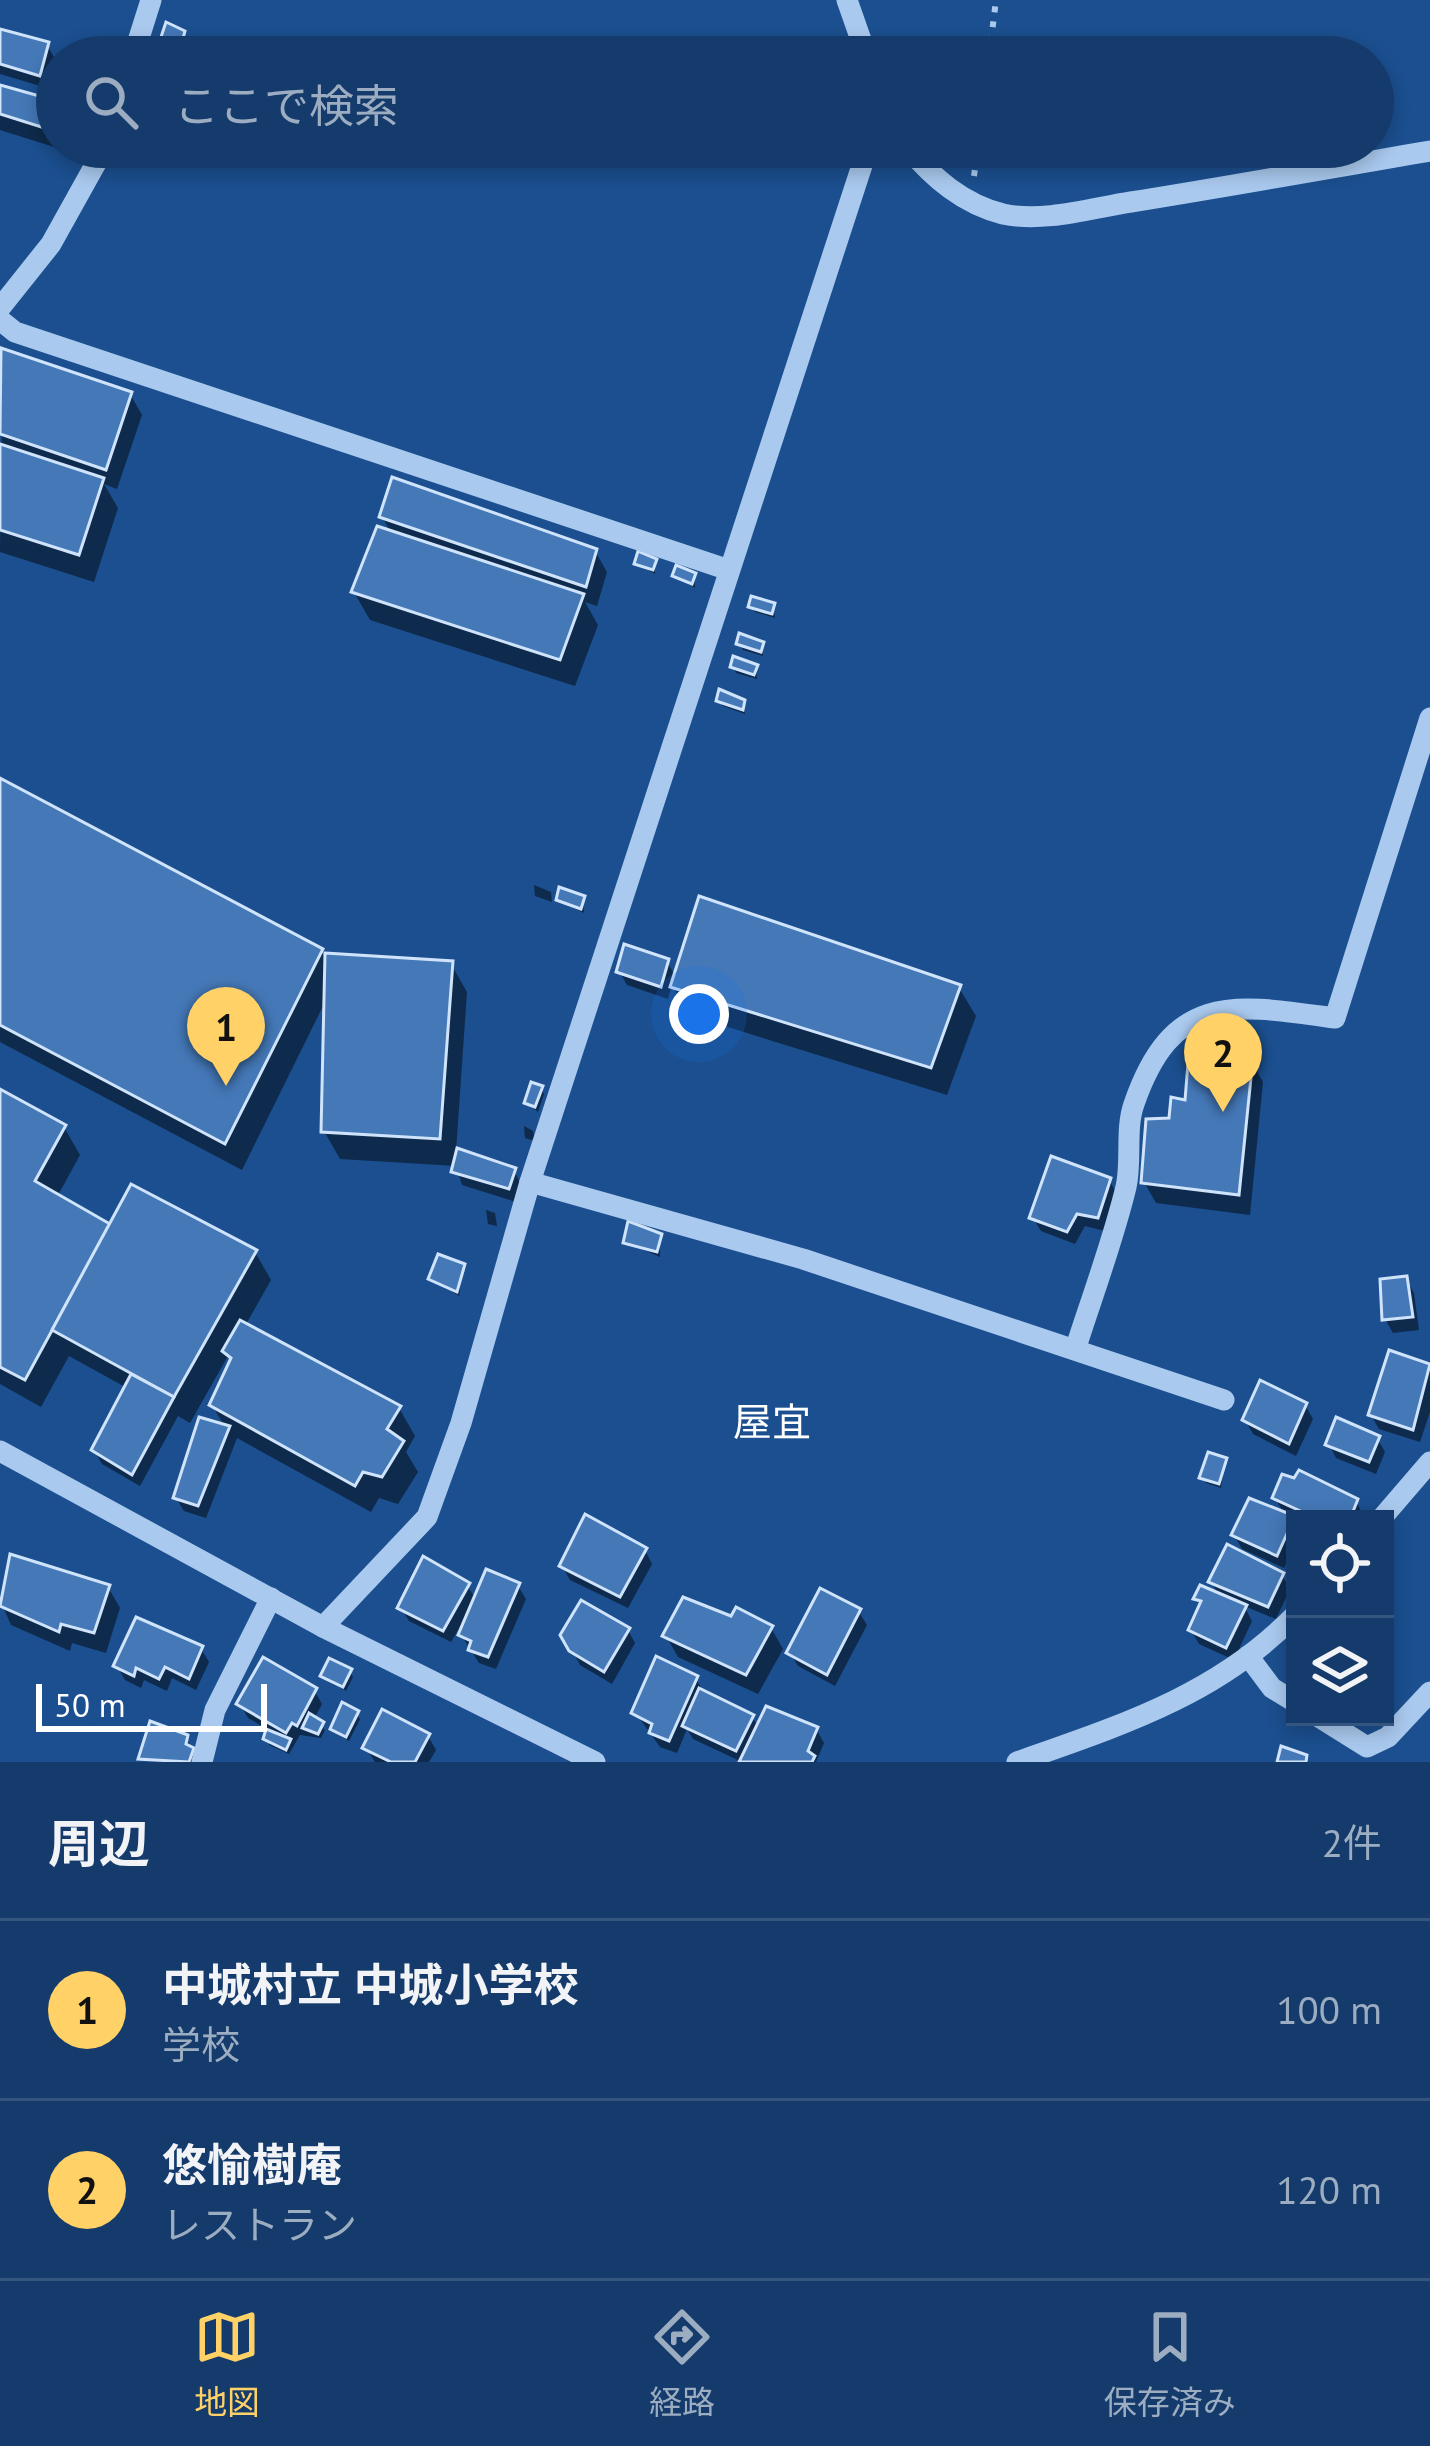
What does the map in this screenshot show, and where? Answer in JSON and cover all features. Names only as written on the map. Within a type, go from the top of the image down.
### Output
[{"type":"street","points":[[140,36],[151,0]]},
{"type":"street","points":[[847,0],[860,36]]},
{"type":"street","points":[[1394,158],[1430,151]]},
{"type":"street","points":[[0,308],[51,244],[93,168]]},
{"type":"street","points":[[323,1627],[427,1517],[461,1423],[530,1182],[861,168]]},
{"type":"street","points":[[925,168],[970,203],[1008,215],[1058,214],[1339,168]]},
{"type":"street","points":[[0,320],[15,332],[729,570]]},
{"type":"street","points":[[1076,1347],[1127,1184],[1133,1106],[1174,1028],[1201,1014],[1264,1008],[1335,1018],[1430,718]]},
{"type":"street","points":[[530,1182],[803,1259],[1224,1400]]},
{"type":"street","points":[[0,1451],[323,1627],[595,1762]]},
{"type":"street","points":[[1389,1510],[1430,1462]]},
{"type":"street","points":[[202,1762],[214,1711],[271,1598]]},
{"type":"street","points":[[1016,1762],[1164,1709],[1248,1656],[1292,1618]]},
{"type":"street","points":[[1248,1656],[1273,1688],[1286,1696]]},
{"type":"street","points":[[1333,1726],[1367,1747],[1388,1738],[1430,1692]]},
{"type":"path","points":[[992,36],[996,0]]},
{"type":"building","points":[[166,22],[185,31],[184,36],[161,36]]},
{"type":"building","points":[[0,29],[36,39],[36,75],[0,64]]},
{"type":"building","points":[[0,85],[36,95],[36,125],[0,114]]},
{"type":"building","points":[[1,348],[132,392],[106,470],[0,434]]},
{"type":"building","points":[[0,444],[104,478],[79,555],[0,530]]},
{"type":"building","points":[[392,477],[597,549],[586,587],[379,517]]},
{"type":"building","points":[[377,526],[584,594],[560,660],[351,592]]},
{"type":"building","points":[[638,551],[657,559],[653,570],[634,564]]},
{"type":"building","points":[[676,565],[696,573],[692,584],[672,576]]},
{"type":"building","points":[[751,596],[775,603],[772,614],[748,607]]},
{"type":"building","points":[[739,633],[764,642],[761,652],[736,644]]},
{"type":"building","points":[[733,656],[758,665],[754,675],[730,667]]},
{"type":"building","points":[[719,689],[745,700],[743,710],[716,701]]},
{"type":"building","points":[[0,778],[323,949],[225,1144],[0,1025]]},
{"type":"building","points":[[559,887],[585,896],[581,909],[556,900]]},
{"type":"building","points":[[699,896],[961,985],[931,1068],[670,987]]},
{"type":"building","points":[[624,944],[669,959],[661,987],[616,972]]},
{"type":"building","points":[[325,953],[453,961],[440,1139],[321,1132]]},
{"type":"building","points":[[1189,1051],[1253,1058],[1239,1195],[1141,1183],[1146,1119],[1169,1118],[1171,1097],[1185,1100]]},
{"type":"building","points":[[531,1082],[543,1086],[535,1107],[524,1103]]},
{"type":"building","points":[[0,1089],[66,1125],[35,1181],[110,1224],[25,1380],[0,1367]]},
{"type":"building","points":[[457,1148],[516,1168],[509,1189],[451,1172]]},
{"type":"building","points":[[1051,1156],[1111,1178],[1098,1218],[1077,1214],[1067,1232],[1029,1218]]},
{"type":"building","points":[[131,1184],[257,1250],[174,1397],[52,1330]]},
{"type":"building","points":[[628,1221],[662,1234],[657,1252],[623,1243]]},
{"type":"building","points":[[438,1254],[465,1264],[457,1292],[428,1279]]},
{"type":"building","points":[[1407,1276],[1413,1317],[1382,1320],[1380,1279]]},
{"type":"building","points":[[240,1320],[401,1406],[387,1429],[404,1441],[382,1477],[363,1472],[355,1486],[209,1405],[231,1358],[222,1351]]},
{"type":"building","points":[[1389,1350],[1430,1364],[1413,1430],[1368,1415]]},
{"type":"building","points":[[131,1374],[174,1397],[132,1475],[91,1450]]},
{"type":"building","points":[[1260,1380],[1307,1403],[1289,1444],[1242,1420]]},
{"type":"building","points":[[199,1417],[230,1426],[198,1506],[173,1498]]},
{"type":"building","points":[[1336,1417],[1380,1436],[1369,1462],[1325,1445]]},
{"type":"building","points":[[1208,1452],[1227,1458],[1219,1484],[1199,1478]]},
{"type":"building","points":[[1299,1470],[1358,1499],[1354,1510],[1298,1510],[1272,1498],[1282,1474],[1294,1478]]},
{"type":"building","points":[[1249,1498],[1286,1512],[1286,1536],[1277,1556],[1231,1535]]},
{"type":"building","points":[[585,1514],[647,1548],[620,1597],[559,1566]]},
{"type":"building","points":[[1227,1544],[1284,1573],[1268,1607],[1208,1582]]},
{"type":"building","points":[[10,1554],[110,1585],[94,1633],[61,1624],[59,1632],[0,1606]]},
{"type":"building","points":[[423,1556],[470,1583],[443,1631],[397,1608]]},
{"type":"building","points":[[486,1569],[520,1583],[488,1657],[468,1650],[471,1641],[458,1635]]},
{"type":"building","points":[[1200,1585],[1247,1605],[1226,1648],[1188,1630],[1201,1601],[1193,1599]]},
{"type":"building","points":[[820,1588],[861,1609],[827,1675],[786,1653]]},
{"type":"building","points":[[683,1597],[731,1616],[736,1607],[773,1626],[746,1675],[662,1636]]},
{"type":"building","points":[[581,1600],[630,1628],[604,1672],[569,1651],[560,1635]]},
{"type":"building","points":[[136,1617],[203,1646],[189,1679],[165,1667],[159,1679],[136,1668],[134,1676],[113,1666]]},
{"type":"building","points":[[656,1656],[698,1676],[669,1741],[649,1733],[652,1724],[631,1713]]},
{"type":"building","points":[[263,1657],[317,1688],[297,1726],[292,1723],[286,1733],[236,1704]]},
{"type":"building","points":[[329,1658],[352,1669],[343,1687],[320,1676]]},
{"type":"building","points":[[699,1688],[754,1715],[736,1751],[682,1726]]},
{"type":"building","points":[[342,1702],[359,1711],[346,1737],[330,1729]]},
{"type":"building","points":[[766,1706],[818,1727],[808,1751],[815,1756],[812,1762],[739,1762]]},
{"type":"building","points":[[382,1709],[430,1734],[415,1762],[391,1762],[362,1748]]},
{"type":"building","points":[[309,1713],[324,1722],[318,1734],[302,1728]]},
{"type":"building","points":[[150,1721],[188,1735],[186,1744],[194,1748],[189,1762],[138,1759]]},
{"type":"building","points":[[266,1729],[291,1739],[286,1750],[263,1739]]},
{"type":"building","points":[[1281,1746],[1307,1755],[1306,1762],[1277,1762]]},
{"type":"place","name":"中城村立 中城小学校","points":[[226,1086]]},
{"type":"place","name":"悠愉樹庵","points":[[1223,1112]]},
{"type":"district","name":"屋宜","points":[[772,1421]]}]
